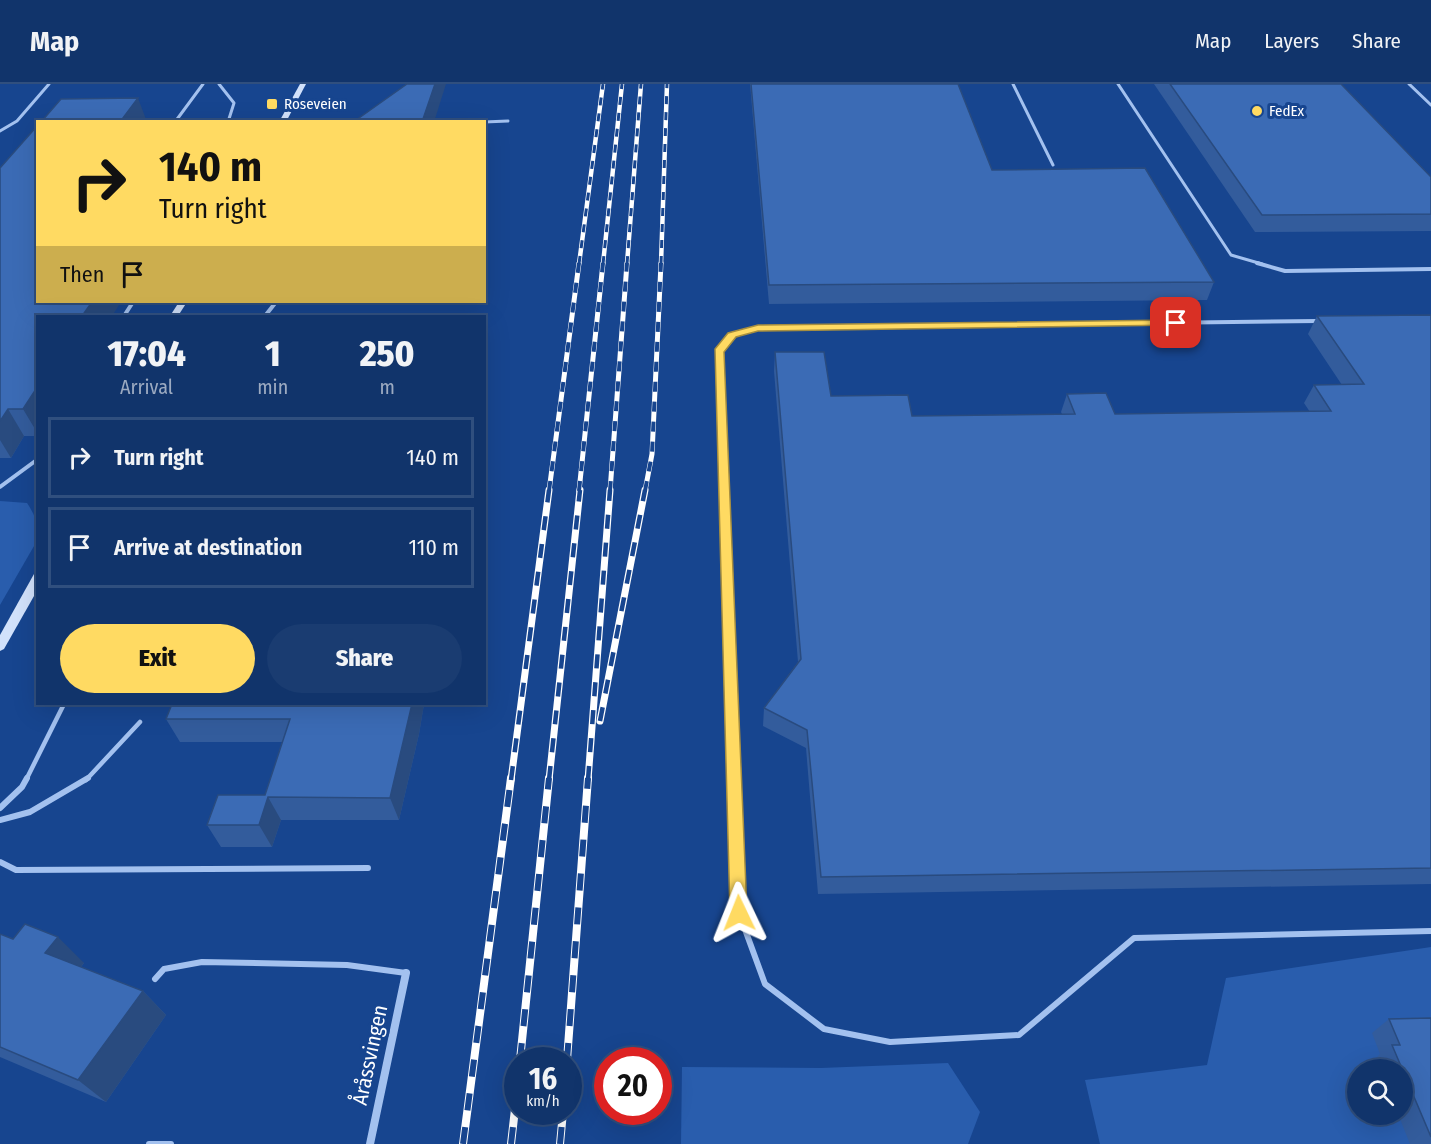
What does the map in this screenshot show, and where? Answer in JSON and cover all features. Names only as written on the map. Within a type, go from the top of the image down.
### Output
[{"type":"main road","points":[[283,120],[303,84]]},
{"type":"main road","points":[[0,646],[36,581]]},
{"type":"street","name":"Åråssvingen","points":[[370,1144],[406,973]]},
{"type":"lane","points":[[0,131],[17,121],[49,84]]},
{"type":"lane","points":[[176,120],[203,84]]},
{"type":"lane","points":[[219,84],[234,103],[229,120]]},
{"type":"lane","points":[[1013,84],[1053,165]]},
{"type":"lane","points":[[1118,84],[1231,255],[1285,271],[1431,269]]},
{"type":"lane","points":[[1408,84],[1431,105]]},
{"type":"lane","points":[[486,122],[508,121]]},
{"type":"lane","points":[[1325,321],[758,328],[732,335],[718,351],[739,913],[765,984],[824,1029],[890,1042],[1019,1035],[1134,938],[1431,931]]},
{"type":"lane","points":[[0,487],[36,460]]},
{"type":"lane","points":[[0,808],[22,787],[63,705]]},
{"type":"lane","points":[[0,820],[30,812],[85,782],[140,722]]},
{"type":"lane","points":[[0,862],[16,870],[368,868]]},
{"type":"lane","points":[[155,979],[164,969],[202,962],[347,965],[406,973]]},
{"type":"lane","points":[[149,1144],[171,1144]]},
{"type":"shaded area","points":[[0,501],[27,503],[36,523],[34,546],[0,605]]},
{"type":"shaded area","points":[[1431,947],[1431,1144],[1100,1144],[1085,1080],[1207,1065],[1226,978]]},
{"type":"shaded area","points":[[948,1063],[980,1112],[968,1144],[681,1144],[682,1067],[821,1068]]},
{"type":"building","points":[[407,84],[435,84],[423,120],[358,120]]},
{"type":"building","points":[[751,84],[958,84],[992,170],[1145,168],[1214,282],[769,285]]},
{"type":"building","points":[[1170,84],[1341,84],[1431,177],[1431,214],[1262,215]]},
{"type":"building","points":[[138,98],[122,120],[43,120],[61,99]]},
{"type":"building","points":[[36,127],[36,303],[91,303],[83,315],[36,315],[36,389],[23,409],[8,409],[0,421],[0,168]]},
{"type":"building","points":[[1431,315],[1431,868],[821,877],[807,730],[764,708],[801,659],[775,352],[824,352],[831,396],[908,395],[912,416],[1075,414],[1067,394],[1106,393],[1115,414],[1331,411],[1314,385],[1364,384],[1317,316]]},
{"type":"building","points":[[172,705],[412,705],[390,798],[268,797],[259,825],[207,825],[218,795],[265,795],[290,719],[166,719]]},
{"type":"building","points":[[25,924],[58,937],[45,953],[143,991],[78,1080],[0,1047],[0,934],[13,939]]},
{"type":"building","points":[[1431,1018],[1431,1137],[1413,1095],[1413,1059],[1398,1059],[1392,1045],[1400,1045],[1389,1019]]},
{"type":"railway","points":[[579,264],[603,84]]},
{"type":"railway","points":[[603,264],[622,84]]},
{"type":"railway","points":[[627,264],[641,84]]},
{"type":"railway","points":[[661,264],[667,84]]},
{"type":"railway","points":[[549,491],[579,263]]},
{"type":"railway","points":[[579,491],[603,263]]},
{"type":"railway","points":[[610,491],[627,263]]},
{"type":"railway","points":[[645,491],[652,454],[661,263]]},
{"type":"railway","points":[[511,780],[549,490]]},
{"type":"railway","points":[[549,780],[580,490]]},
{"type":"railway","points":[[588,780],[610,490]]},
{"type":"railway","points":[[600,721],[645,490]]},
{"type":"railway","points":[[463,1144],[511,778]]},
{"type":"railway","points":[[521,1047],[549,778]]},
{"type":"railway","points":[[568,1047],[588,778]]},
{"type":"railway","points":[[511,1144],[513,1125]]},
{"type":"railway","points":[[560,1144],[562,1125]]},
{"type":"place","name":"Roseveien","points":[[272,104]]},
{"type":"place","name":"FedEx","points":[[1257,111]]},
{"type":"route","points":[[739,913],[718,351],[732,335],[758,328],[1176,323]]}]
